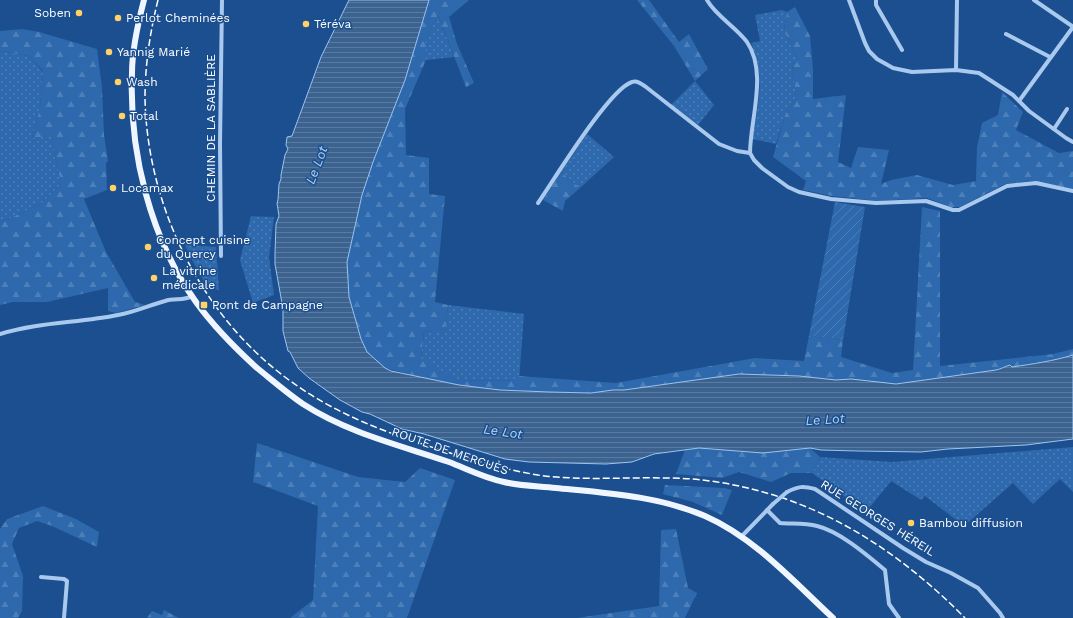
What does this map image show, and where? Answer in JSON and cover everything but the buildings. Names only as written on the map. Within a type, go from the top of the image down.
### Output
[{"type":"main road","name":"ROUTE DE MERCUÈS","points":[[144,0],[139,19],[132,70],[133,118],[138,162],[152,215],[173,263],[192,296],[232,345],[266,375],[305,405],[342,425],[364,434],[507,483],[641,497],[669,503],[709,518],[741,536],[775,564],[832,618]]},
{"type":"street","name":"CHEMIN DE LA SABLIÈRE","points":[[221,256],[220,140],[222,0]]},
{"type":"street","points":[[707,0],[747,43],[753,56],[757,86],[757,102],[750,143],[750,153],[754,160],[762,168],[788,187],[799,192],[831,199],[876,203],[926,201],[953,210],[959,210],[1007,186],[1036,183],[1073,191]]},
{"type":"street","points":[[849,0],[864,43],[877,59],[893,68],[912,72],[956,70],[979,73],[1013,95],[1029,111],[1073,142]]},
{"type":"street","points":[[876,0],[876,5],[902,50]]},
{"type":"street","points":[[956,70],[957,0]]},
{"type":"street","points":[[1019,100],[1073,26],[1034,0]]},
{"type":"street","points":[[1006,34],[1050,58]]},
{"type":"street","points":[[538,203],[595,118],[624,86],[632,82],[638,82],[646,87],[719,144],[745,153],[750,153]]},
{"type":"street","points":[[1054,129],[1067,109]]},
{"type":"street","points":[[0,334],[54,323],[119,315],[172,299],[187,299],[192,296]]},
{"type":"street","name":"RUE GEORGES HÉREIL","points":[[741,536],[787,492],[796,487],[815,490],[909,552],[978,588],[1003,618]]},
{"type":"street","points":[[768,510],[780,523],[819,526],[830,531],[855,546],[885,570],[889,604],[899,618]]},
{"type":"street","points":[[41,577],[64,579],[67,581],[64,618]]},
{"type":"green space","points":[[429,0],[469,0],[449,17],[457,44],[474,83],[466,87],[438,15],[426,39],[426,60],[405,109],[406,155],[429,158],[429,194],[445,196],[435,302],[448,305],[445,333],[424,331],[421,358],[456,380],[519,381],[519,376],[616,383],[755,358],[804,361],[809,336],[843,340],[841,357],[892,373],[913,370],[922,207],[940,211],[940,366],[1053,354],[1073,349],[1073,355],[1028,365],[1012,367],[1009,365],[1004,369],[896,384],[851,379],[836,380],[799,376],[739,374],[624,390],[591,393],[500,390],[435,381],[385,368],[367,352],[361,339],[349,297],[347,262],[362,195],[373,162],[405,80]]},
{"type":"green space","points":[[637,0],[649,0],[679,42],[689,34],[708,69],[695,81],[674,46]]},
{"type":"green space","points":[[795,7],[810,36],[813,69],[813,99],[846,95],[838,162],[851,168],[858,147],[889,150],[881,184],[891,180],[917,175],[953,185],[976,181],[977,147],[982,123],[998,115],[1002,92],[1023,112],[1016,130],[1059,153],[1073,151],[1073,189],[1032,181],[1005,184],[960,207],[951,207],[927,198],[877,201],[832,196],[803,190],[806,181],[773,157],[785,115],[796,97],[792,64],[799,62],[784,30],[787,12]]},
{"type":"green space","points":[[782,10],[787,12],[784,30],[799,62],[792,64],[796,97],[785,115],[776,144],[752,139],[758,103],[759,79],[756,55],[751,43],[760,41],[755,15]]},
{"type":"green space","points":[[438,15],[454,57],[426,60],[426,39]]},
{"type":"green space","points":[[22,29],[39,32],[97,49],[102,88],[104,135],[108,161],[106,163],[107,190],[84,199],[106,252],[135,302],[145,305],[116,313],[108,311],[108,288],[47,302],[13,302],[0,305],[0,223],[42,203],[61,184],[51,136],[32,138],[40,108],[43,71],[29,56],[1,51],[0,53],[0,31]]},
{"type":"green space","points":[[1,51],[29,56],[43,72],[40,108],[32,138],[51,135],[61,184],[42,203],[0,223],[0,53]]},
{"type":"green space","points":[[695,81],[714,105],[698,125],[671,105]]},
{"type":"green space","points":[[587,134],[614,157],[580,188],[561,172]]},
{"type":"green space","points":[[561,172],[580,188],[565,201],[563,211],[543,200]]},
{"type":"green space","points":[[835,202],[865,207],[843,340],[809,336]]},
{"type":"green space","points":[[251,216],[274,217],[269,257],[274,295],[253,303],[240,260]]},
{"type":"green space","points":[[185,245],[216,247],[219,290],[207,287]]},
{"type":"green space","points":[[448,305],[524,314],[519,381],[456,380],[421,359],[424,331],[445,332]]},
{"type":"green space","points":[[257,443],[358,477],[405,482],[420,468],[455,480],[407,618],[290,618],[313,600],[318,506],[253,482]]},
{"type":"green space","points":[[1073,447],[1073,492],[1060,479],[1033,504],[1013,483],[964,526],[925,496],[921,500],[891,481],[866,512],[812,473],[820,457],[892,462]]},
{"type":"green space","points":[[699,448],[763,453],[810,448],[820,457],[812,473],[791,473],[771,482],[739,472],[722,478],[676,474],[685,450]]},
{"type":"green space","points":[[665,485],[724,488],[732,490],[722,515],[693,502],[663,494]]},
{"type":"green space","points":[[43,506],[76,519],[99,532],[97,547],[52,526],[37,521],[19,528],[12,544],[23,576],[22,611],[18,618],[0,618],[0,529],[7,519]]},
{"type":"green space","points":[[676,529],[688,588],[697,593],[685,618],[577,618],[659,606],[661,530]]},
{"type":"green space","points":[[164,610],[179,618],[147,618],[152,611],[162,615]]},
{"type":"water","name":"Le Lot","points":[[349,0],[429,0],[405,80],[373,162],[362,195],[347,262],[349,297],[361,339],[367,352],[385,368],[391,371],[459,385],[500,390],[591,393],[624,390],[739,374],[799,376],[836,380],[851,379],[896,384],[996,370],[1010,365],[1012,367],[1028,365],[1073,355],[1073,439],[1026,445],[921,452],[821,450],[810,448],[763,453],[699,448],[654,454],[632,462],[606,464],[529,462],[505,459],[424,434],[402,429],[370,414],[362,412],[340,400],[309,378],[298,368],[290,352],[288,351],[283,331],[283,309],[275,264],[275,253],[276,224],[279,216],[277,203],[279,184],[285,155],[288,149],[286,145],[287,137],[292,136],[321,57]]},
{"type":"railway","points":[[158,0],[148,49],[145,98],[148,138],[156,179],[168,218],[185,256],[205,291],[230,324],[258,354],[289,380],[326,404],[365,423],[426,445],[503,468],[538,475],[570,478],[679,478],[706,480],[757,490],[798,503],[850,528],[899,560],[965,618]]},
{"type":"place","name":"Soben","points":[[79,13]]},
{"type":"place","name":"Perlot Cheminées","points":[[118,18]]},
{"type":"place","name":"Téréva","points":[[306,24]]},
{"type":"place","name":"Yannig Marié","points":[[109,52]]},
{"type":"place","name":"Wash","points":[[118,82]]},
{"type":"place","name":"Total","points":[[122,116]]},
{"type":"place","name":"Locamax","points":[[113,188]]},
{"type":"place","name":"Concept cuisine du Quercy","points":[[148,247]]},
{"type":"place","name":"La vitrine médicale","points":[[154,278]]},
{"type":"place","name":"Pont de Campagne","points":[[204,305]]},
{"type":"place","name":"Bambou diffusion","points":[[911,523]]}]
